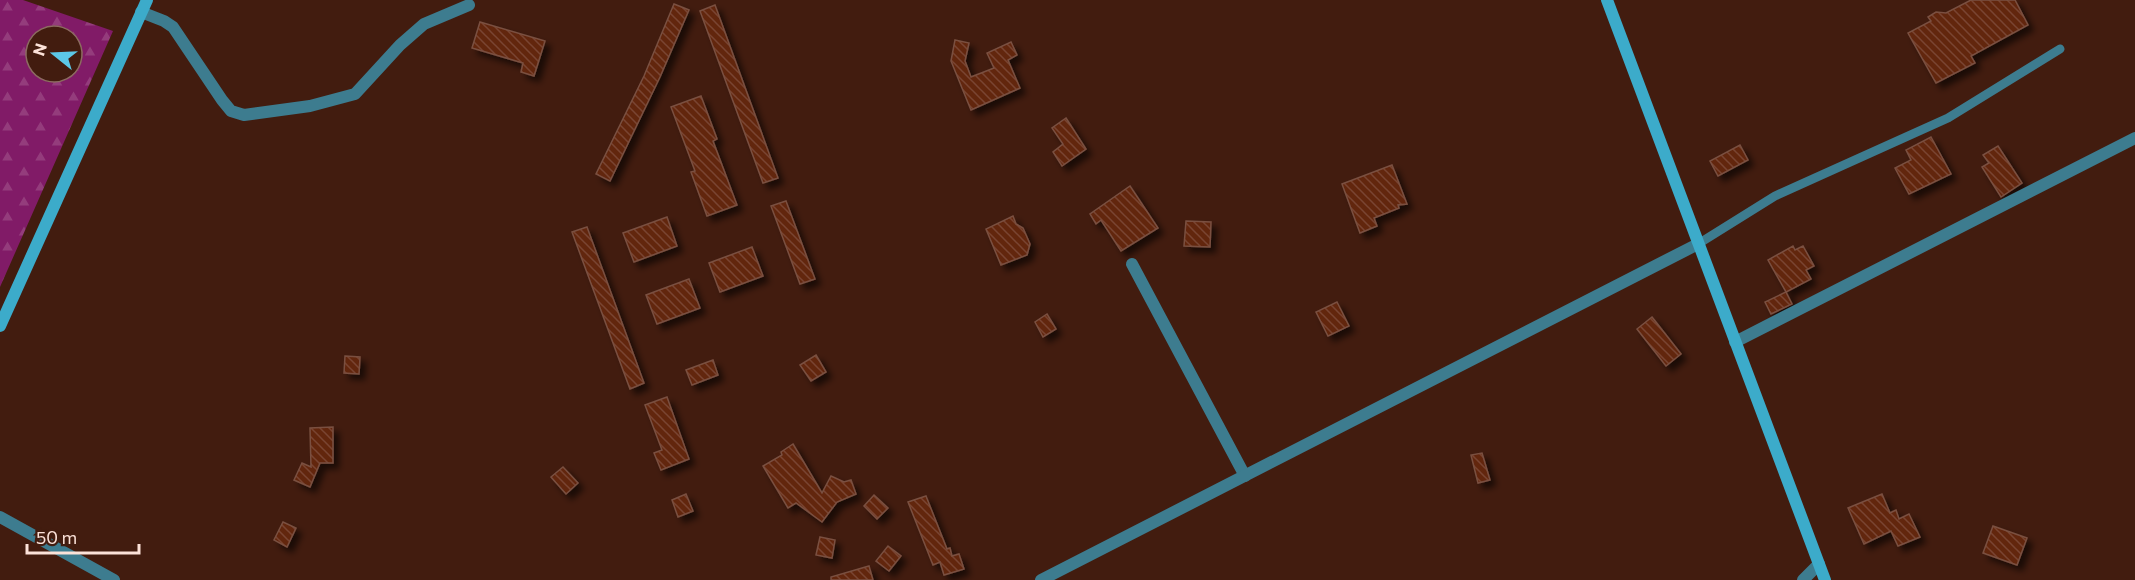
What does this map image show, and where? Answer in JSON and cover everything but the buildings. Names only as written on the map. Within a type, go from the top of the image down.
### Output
[{"type":"street","points":[[0,326],[147,0]]},
{"type":"street","points":[[1606,0],[1825,580]]},
{"type":"street","points":[[141,12],[173,27],[222,100],[231,111],[244,115],[310,106],[355,94],[400,45],[424,24],[469,5]]},
{"type":"street","points":[[1735,342],[2135,138]]},
{"type":"street","points":[[1041,580],[1698,244]]},
{"type":"street","points":[[1132,264],[1245,476]]},
{"type":"street","points":[[0,517],[114,580]]},
{"type":"street","points":[[1803,580],[1819,564]]},
{"type":"lane","points":[[1698,244],[1775,196],[1948,118],[2060,49]]},
{"type":"green space","points":[[0,0],[23,0],[113,31],[0,287]]}]
